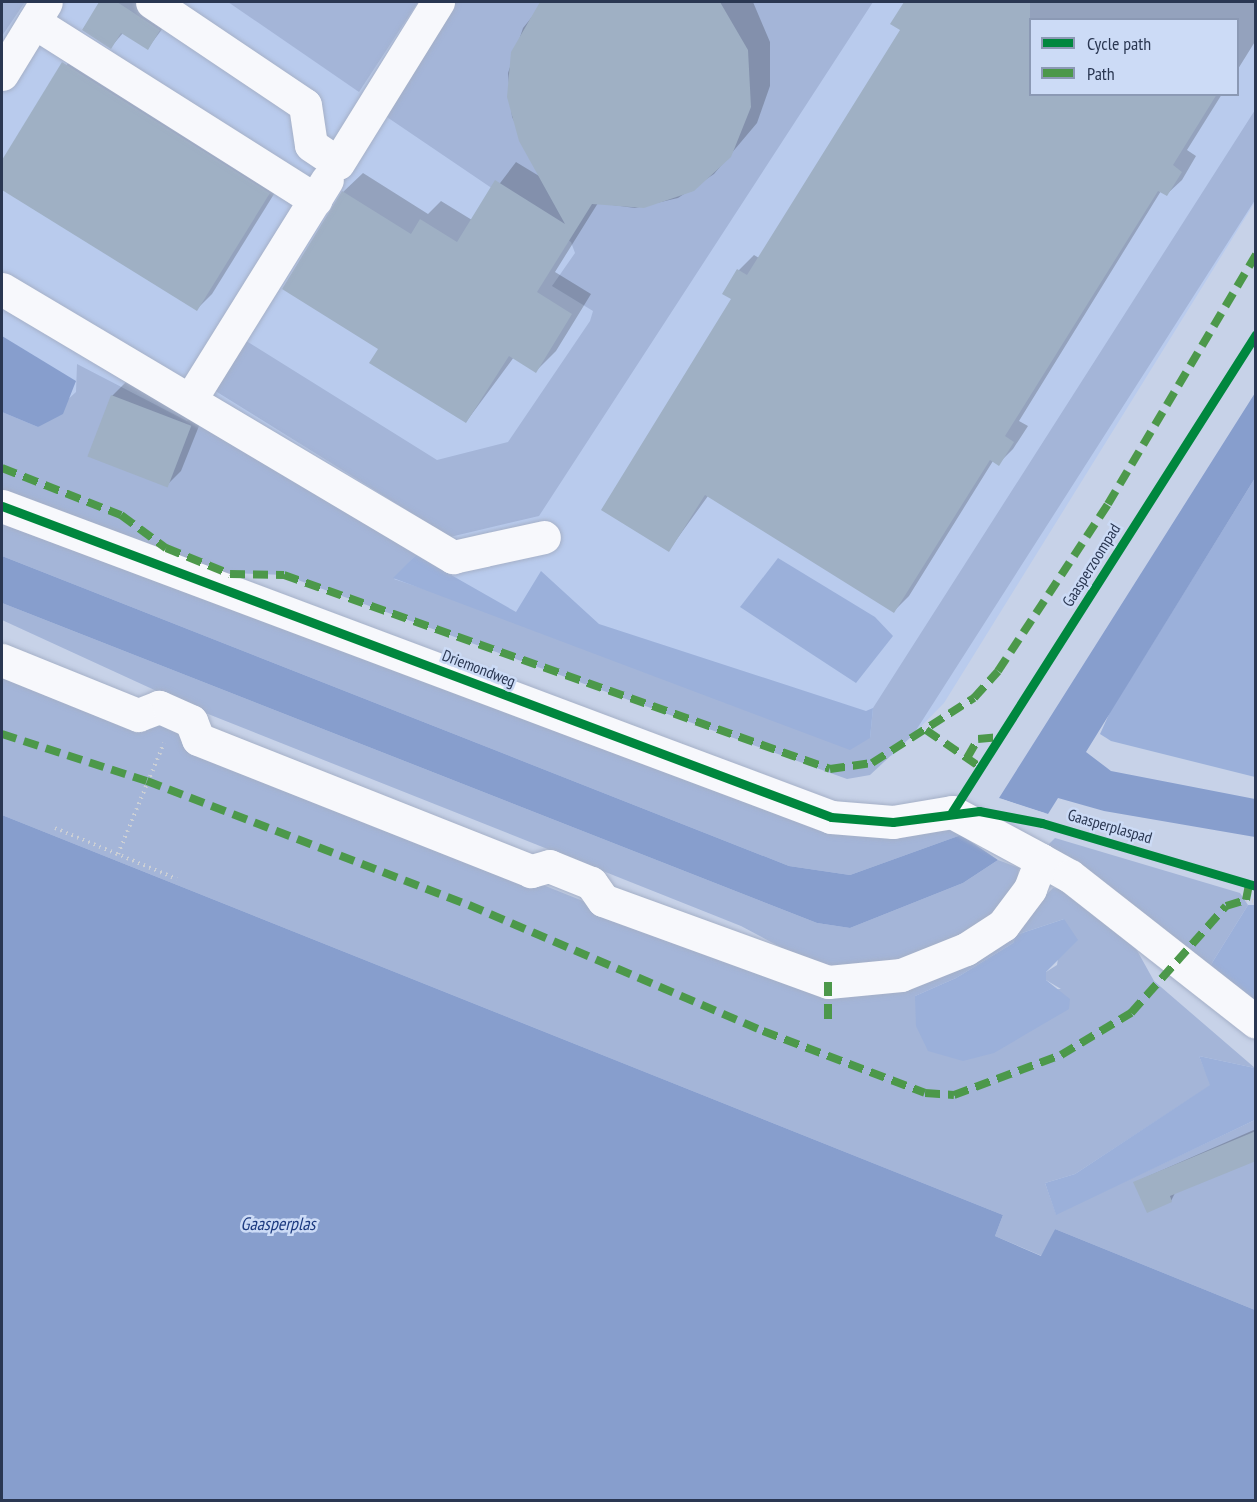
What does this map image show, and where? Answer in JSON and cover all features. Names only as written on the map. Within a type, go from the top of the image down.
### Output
[{"type":"street","points":[[152,2],[305,105],[311,145],[338,163]]},
{"type":"street","points":[[190,400],[438,2]]},
{"type":"street","points":[[2,74],[40,12],[316,200]]},
{"type":"street","points":[[2,289],[453,557],[544,537]]},
{"type":"street","name":"Driemondweg","points":[[2,506],[831,817],[893,822],[952,812],[1041,860]]},
{"type":"street","points":[[2,660],[138,715],[159,707],[191,721],[198,739],[531,871],[549,866],[591,883],[603,900],[828,982],[901,975],[966,949],[1003,924],[1030,889],[1041,860],[1070,876],[1256,1022]]},
{"type":"path","points":[[118,854],[175,715]]},
{"type":"path","points":[[55,828],[177,879]]},
{"type":"path","points":[[1246,900],[1256,901]]},
{"type":"shaded area","points":[[2,2],[1255,2],[1255,202],[944,703],[892,756],[2,460]]},
{"type":"shaded area","points":[[2,2],[25,2],[2,36]]},
{"type":"shaded area","points":[[228,2],[418,2],[359,92]]},
{"type":"shaded area","points":[[451,2],[873,2],[539,516],[450,537],[209,387],[243,339],[437,460],[508,442],[590,321],[593,311],[552,286],[575,253],[571,242],[381,113]]},
{"type":"shaded area","points":[[1255,110],[1255,200],[913,735],[870,775],[847,779],[284,575],[209,572],[2,494],[2,412],[38,427],[76,392],[77,364],[187,421],[193,415],[416,555],[394,579],[870,738],[873,708]]},
{"type":"shaded area","points":[[1255,478],[1255,777],[1111,741],[1100,734],[1110,712]]},
{"type":"shaded area","points":[[2,524],[806,822],[863,834],[954,830],[961,835],[850,875],[789,866],[2,556]]},
{"type":"shaded area","points":[[416,555],[516,612],[541,571],[599,624],[866,711],[873,708],[870,738],[850,750],[393,578]]},
{"type":"shaded area","points":[[778,558],[875,617],[893,636],[856,683],[740,607]]},
{"type":"shaded area","points":[[2,603],[817,923],[850,928],[963,883],[998,860],[1019,868],[1016,887],[990,919],[932,953],[833,975],[741,926],[198,710],[2,620]]},
{"type":"shaded area","points":[[2,667],[160,715],[468,855],[806,990],[843,996],[1035,906],[1053,888],[1080,891],[1129,936],[1154,981],[1255,1068],[1199,1056],[1211,1085],[1075,1174],[1045,1183],[1056,1214],[1255,1120],[1255,1310],[1055,1229],[1042,1256],[995,1236],[1003,1215],[2,815]],"holes":[[[1064,919],[1057,965],[1046,972],[1046,980],[1061,989],[915,996],[956,978],[1013,943],[1016,935]]]},
{"type":"shaded area","points":[[1055,838],[1240,893],[1248,905],[1207,971],[1041,852]]},
{"type":"shaded area","points":[[1248,905],[1255,905],[1255,1009],[1207,971]]},
{"type":"shaded area","points":[[1064,919],[1078,940],[1046,972],[1046,980],[1070,999],[1069,1009],[994,1053],[963,1061],[928,1051],[916,1026],[915,996],[956,978],[1013,943],[1016,935]]},
{"type":"shaded area","points":[[1199,1056],[1255,1068],[1255,1120],[1056,1215],[1045,1183],[1075,1174],[1210,1085]]},
{"type":"water","points":[[2,336],[76,381],[63,414],[38,427],[2,412]]},
{"type":"water","points":[[1255,393],[1255,478],[1086,752],[1111,771],[1255,799],[1255,837],[1104,811],[1058,798],[1048,814],[999,798]]},
{"type":"water","points":[[2,556],[789,866],[850,875],[961,835],[998,860],[963,883],[850,928],[817,923],[2,603]]},
{"type":"water","name":"Gaasperplas","points":[[2,815],[1003,1215],[995,1236],[1041,1256],[1055,1229],[1255,1310],[1255,1500],[2,1500]]},
{"type":"pier","points":[[999,798],[1022,806],[1048,814],[1021,809]]},
{"type":"building","points":[[99,2],[117,2],[160,30],[148,50],[121,33],[111,49],[82,30]]},
{"type":"building","points":[[540,2],[720,2],[748,50],[751,107],[731,157],[694,191],[644,208],[592,204],[537,292],[572,314],[536,373],[509,356],[466,423],[369,363],[378,349],[282,289],[342,191],[411,234],[420,219],[457,242],[495,180],[565,224],[519,141],[507,97],[511,52]]},
{"type":"building","points":[[904,2],[1030,2],[1029,96],[1216,96],[1173,165],[1182,172],[1167,196],[1158,191],[1005,436],[1014,442],[999,466],[990,460],[894,613],[705,495],[669,552],[601,510],[731,299],[722,294],[737,269],[747,275],[900,30],[890,24]]},
{"type":"building","points":[[62,62],[270,193],[197,311],[2,190],[2,160]]},
{"type":"building","points":[[111,395],[191,426],[168,487],[87,457]]},
{"type":"building","points":[[1256,1131],[1256,1161],[1170,1196],[1172,1202],[1147,1213],[1133,1182]]},
{"type":"marked path","points":[[2,468],[121,515],[166,548],[230,574],[284,575],[830,769],[872,763],[974,698],[998,671],[1108,504],[1256,255]]},
{"type":"marked path","points":[[926,730],[980,767]]},
{"type":"marked path","points":[[2,734],[147,781],[469,905],[763,1031],[925,1093],[954,1095],[1061,1055],[1131,1013],[1226,906],[1246,900],[1249,885]]},
{"type":"marked path","points":[[967,758],[978,739],[1000,737]]},
{"type":"marked path","points":[[828,982],[828,1019]]},
{"type":"cycle path","name":"Gaasperzoompad","points":[[952,812],[1256,334]]},
{"type":"cycle path","name":"Gaasperplaspad","points":[[2,506],[831,817],[893,822],[979,811],[1042,823],[1256,886]]}]
